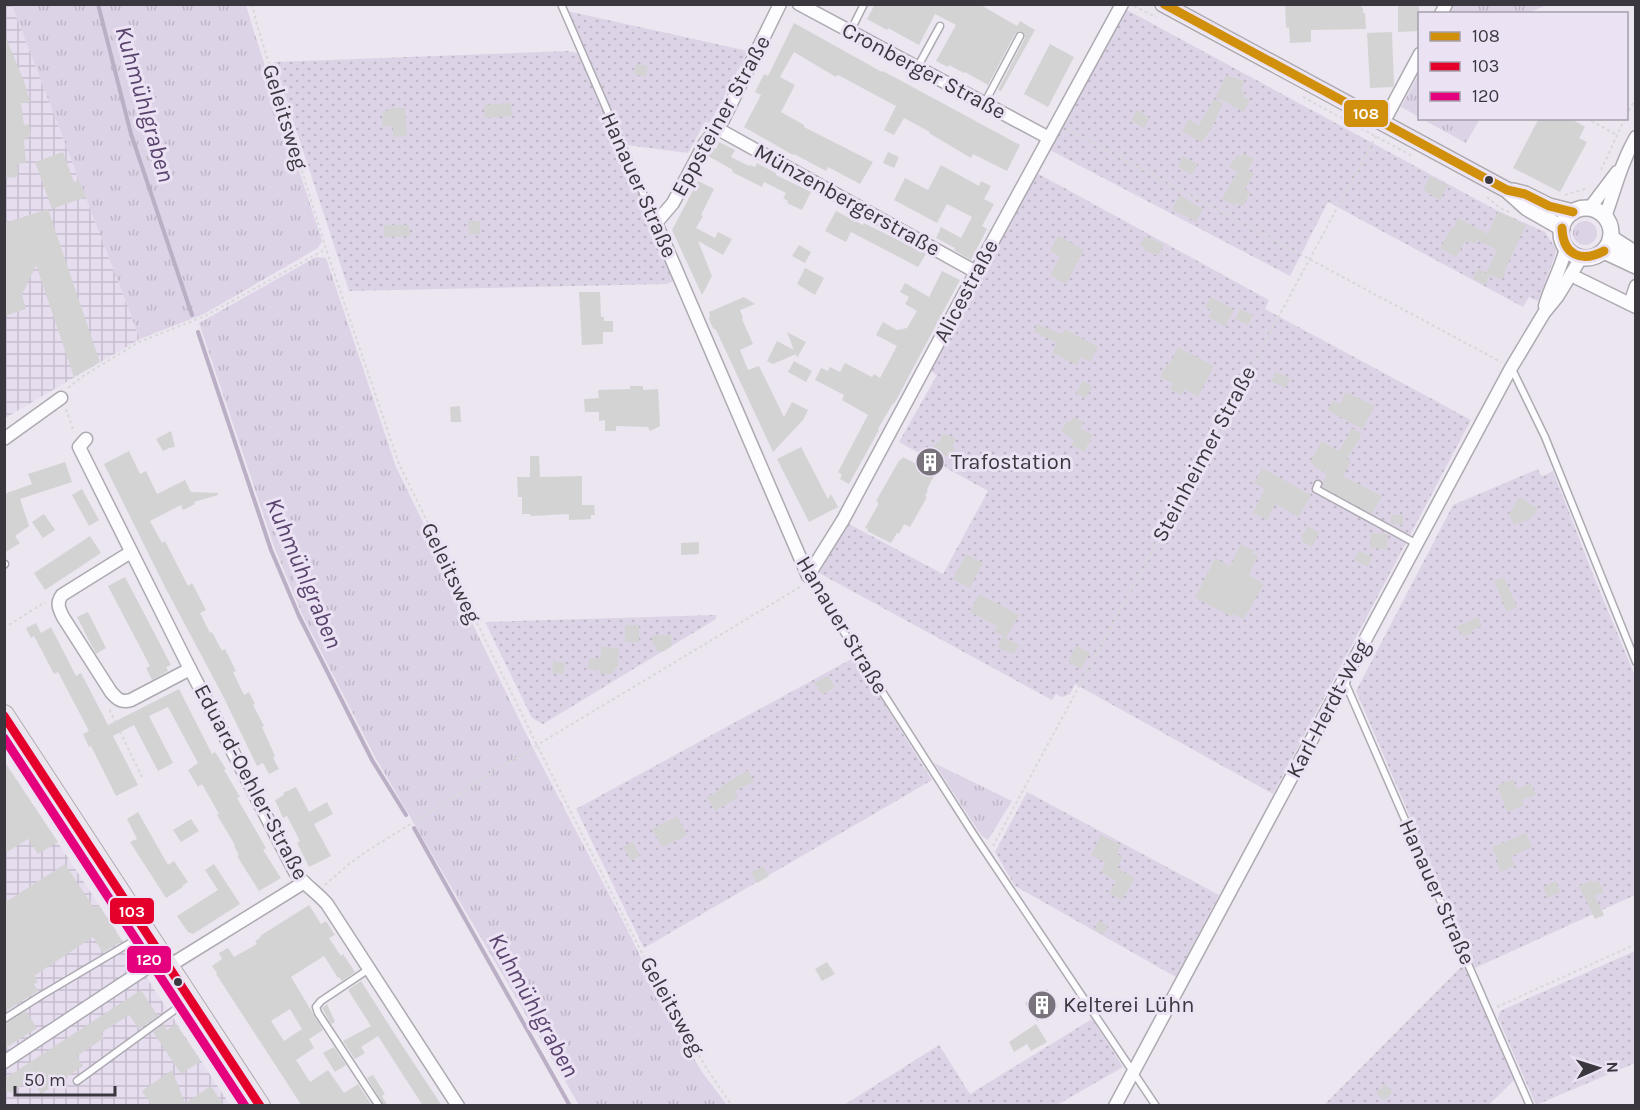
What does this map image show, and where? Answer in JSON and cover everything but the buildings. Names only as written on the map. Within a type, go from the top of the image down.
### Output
[{"type":"main road","points":[[4,715],[260,1106]]},
{"type":"street","name":"Eppsteiner Straße","points":[[656,223],[673,203],[705,143],[718,129],[727,114],[780,4]]},
{"type":"street","name":"Cronberger Straße","points":[[799,4],[1049,138]]},
{"type":"street","name":"Alicestraße","points":[[808,576],[843,520],[1122,4]]},
{"type":"street","points":[[1163,4],[1507,190],[1527,208],[1562,228]]},
{"type":"street","points":[[1383,123],[1418,56]]},
{"type":"street","name":"Münzenbergerstraße","points":[[718,129],[976,272]]},
{"type":"street","points":[[1589,209],[1631,156],[1635,137]]},
{"type":"street","points":[[1605,217],[1620,168]]},
{"type":"street","points":[[1507,190],[1525,194],[1549,206],[1573,212]]},
{"type":"street","points":[[1589,209],[1605,217],[1609,223],[1607,245],[1597,256],[1581,258],[1566,247],[1562,228],[1573,212],[1589,209]]},
{"type":"street","name":"Hanauer Straße","points":[[656,223],[808,576]]},
{"type":"street","points":[[1607,245],[1635,254]]},
{"type":"street","points":[[1607,245],[1635,266]]},
{"type":"street","name":"Karl-Herdt-Weg","points":[[1544,313],[1548,295],[1566,247]]},
{"type":"street","name":"Karl-Herdt-Weg","points":[[1115,1106],[1511,368],[1581,258]]},
{"type":"street","points":[[1577,278],[1633,306],[1635,286]]},
{"type":"street","points":[[4,439],[61,398]]},
{"type":"street","name":"Eduard-Oehler-Straße","points":[[86,440],[79,447],[295,872],[303,883],[327,904],[458,1106]]},
{"type":"street","points":[[131,552],[63,595],[58,602],[63,617],[111,692],[121,701],[131,700],[190,669]]},
{"type":"street","points":[[4,1062],[166,962],[303,883]]},
{"type":"lane","name":"Hanauer Straße","points":[[561,4],[656,223]]},
{"type":"lane","points":[[850,32],[864,4]]},
{"type":"lane","points":[[917,68],[939,26]]},
{"type":"lane","points":[[984,104],[1020,36]]},
{"type":"lane","points":[[1511,368],[1545,437],[1635,662]]},
{"type":"lane","points":[[1318,484],[1316,489],[1417,544]]},
{"type":"lane","name":"Hanauer Straße","points":[[808,576],[962,815],[1156,1106]]},
{"type":"lane","name":"Hanauer Straße","points":[[1344,679],[1530,1106]]},
{"type":"lane","points":[[4,1019],[147,933]]},
{"type":"lane","points":[[369,969],[321,1001],[316,1007],[379,1106]]},
{"type":"lane","points":[[77,1081],[190,999]]},
{"type":"path","name":"Geleitsweg","points":[[252,4],[326,249],[399,464],[659,987],[707,1069],[732,1106]]},
{"type":"path","points":[[1628,113],[1635,98]]},
{"type":"path","points":[[1590,120],[1617,135]]},
{"type":"path","points":[[1598,177],[1624,120]]},
{"type":"path","points":[[1057,123],[1511,368]]},
{"type":"path","name":"Steinheimer Straße","points":[[989,854],[1383,123]]},
{"type":"path","points":[[1487,196],[1500,208],[1510,212]]},
{"type":"path","points":[[73,430],[61,398],[77,380],[139,342],[205,316],[326,249]]},
{"type":"path","points":[[317,893],[364,853],[537,745],[801,587],[808,576]]},
{"type":"path","points":[[4,628],[42,604],[58,602]]},
{"type":"path","points":[[121,701],[110,711],[142,777]]},
{"type":"path","points":[[1489,1011],[1635,944]]},
{"type":"shaded area","points":[[4,5],[12,5],[140,339],[5,418]]},
{"type":"shaded area","points":[[4,761],[99,905],[230,1105],[5,1105]]},
{"type":"green space","points":[[1454,4],[1547,5],[1530,12],[1450,12]]},
{"type":"green space","points":[[12,5],[246,5],[322,241],[318,248],[204,314],[140,339]]},
{"type":"green space","points":[[1127,10],[1498,211],[1545,232],[1556,249],[1538,301],[1529,297],[1523,307],[1328,202],[1290,276],[1048,149]]},
{"type":"green space","points":[[567,11],[748,51],[710,123],[705,122],[688,153],[619,144],[676,280],[667,284],[349,291],[274,62],[567,51],[587,55]]},
{"type":"green space","points":[[1418,76],[1418,116],[1401,107]]},
{"type":"green space","points":[[1424,120],[1479,120],[1466,143]]},
{"type":"green space","points":[[1037,173],[1269,300],[1265,309],[1471,420],[1273,794],[1075,684],[1070,694],[1062,697],[1056,694],[1052,700],[819,573],[847,523],[943,574],[988,491],[899,442],[937,375],[929,370]]},
{"type":"green space","points":[[1580,221],[1590,221],[1597,228],[1597,238],[1590,245],[1580,245],[1573,238],[1573,228]]},
{"type":"green space","points":[[316,257],[326,258],[396,467],[536,754],[674,1025],[702,1072],[727,1105],[579,1105],[375,757],[303,616],[275,549],[199,323]]},
{"type":"green space","points":[[1538,469],[1543,476],[1553,471],[1635,676],[1635,895],[1475,968],[1356,691],[1453,505]]},
{"type":"green space","points":[[716,615],[716,619],[543,724],[532,718],[485,622]]},
{"type":"green space","points":[[855,657],[932,780],[644,948],[576,809]]},
{"type":"green space","points":[[934,763],[1012,801],[988,840],[977,829]]},
{"type":"green space","points":[[1027,792],[1219,895],[1176,977],[1015,886],[995,852]]},
{"type":"green space","points":[[1635,951],[1635,1063],[1536,1105],[1498,1018],[1500,1011]]},
{"type":"green space","points":[[1465,963],[1515,1079],[1489,1105],[1323,1106]]},
{"type":"green space","points":[[1092,1019],[1123,1067],[1057,1105],[844,1105],[939,1045],[970,1094]]},
{"type":"waterway","name":"Kuhmühlgraben","points":[[98,4],[131,134],[192,315]]},
{"type":"waterway","name":"Kuhmühlgraben","points":[[198,332],[271,550],[299,616],[372,760],[406,815]]},
{"type":"waterway","name":"Kuhmühlgraben","points":[[414,828],[570,1106]]},
{"type":"transit line","name":"108","points":[[1164,4],[1507,190],[1525,194],[1549,206],[1573,212]]},
{"type":"transit line","name":"108","points":[[1562,228],[1566,245],[1575,254],[1588,256],[1604,251]]},
{"type":"transit line","name":"103","points":[[4,716],[260,1106]]},
{"type":"transit line","name":"120","points":[[4,738],[245,1106]]},
{"type":"place","name":"Trafostation","points":[[930,462]]},
{"type":"place","name":"Kelterei Lühn","points":[[1042,1005]]}]
